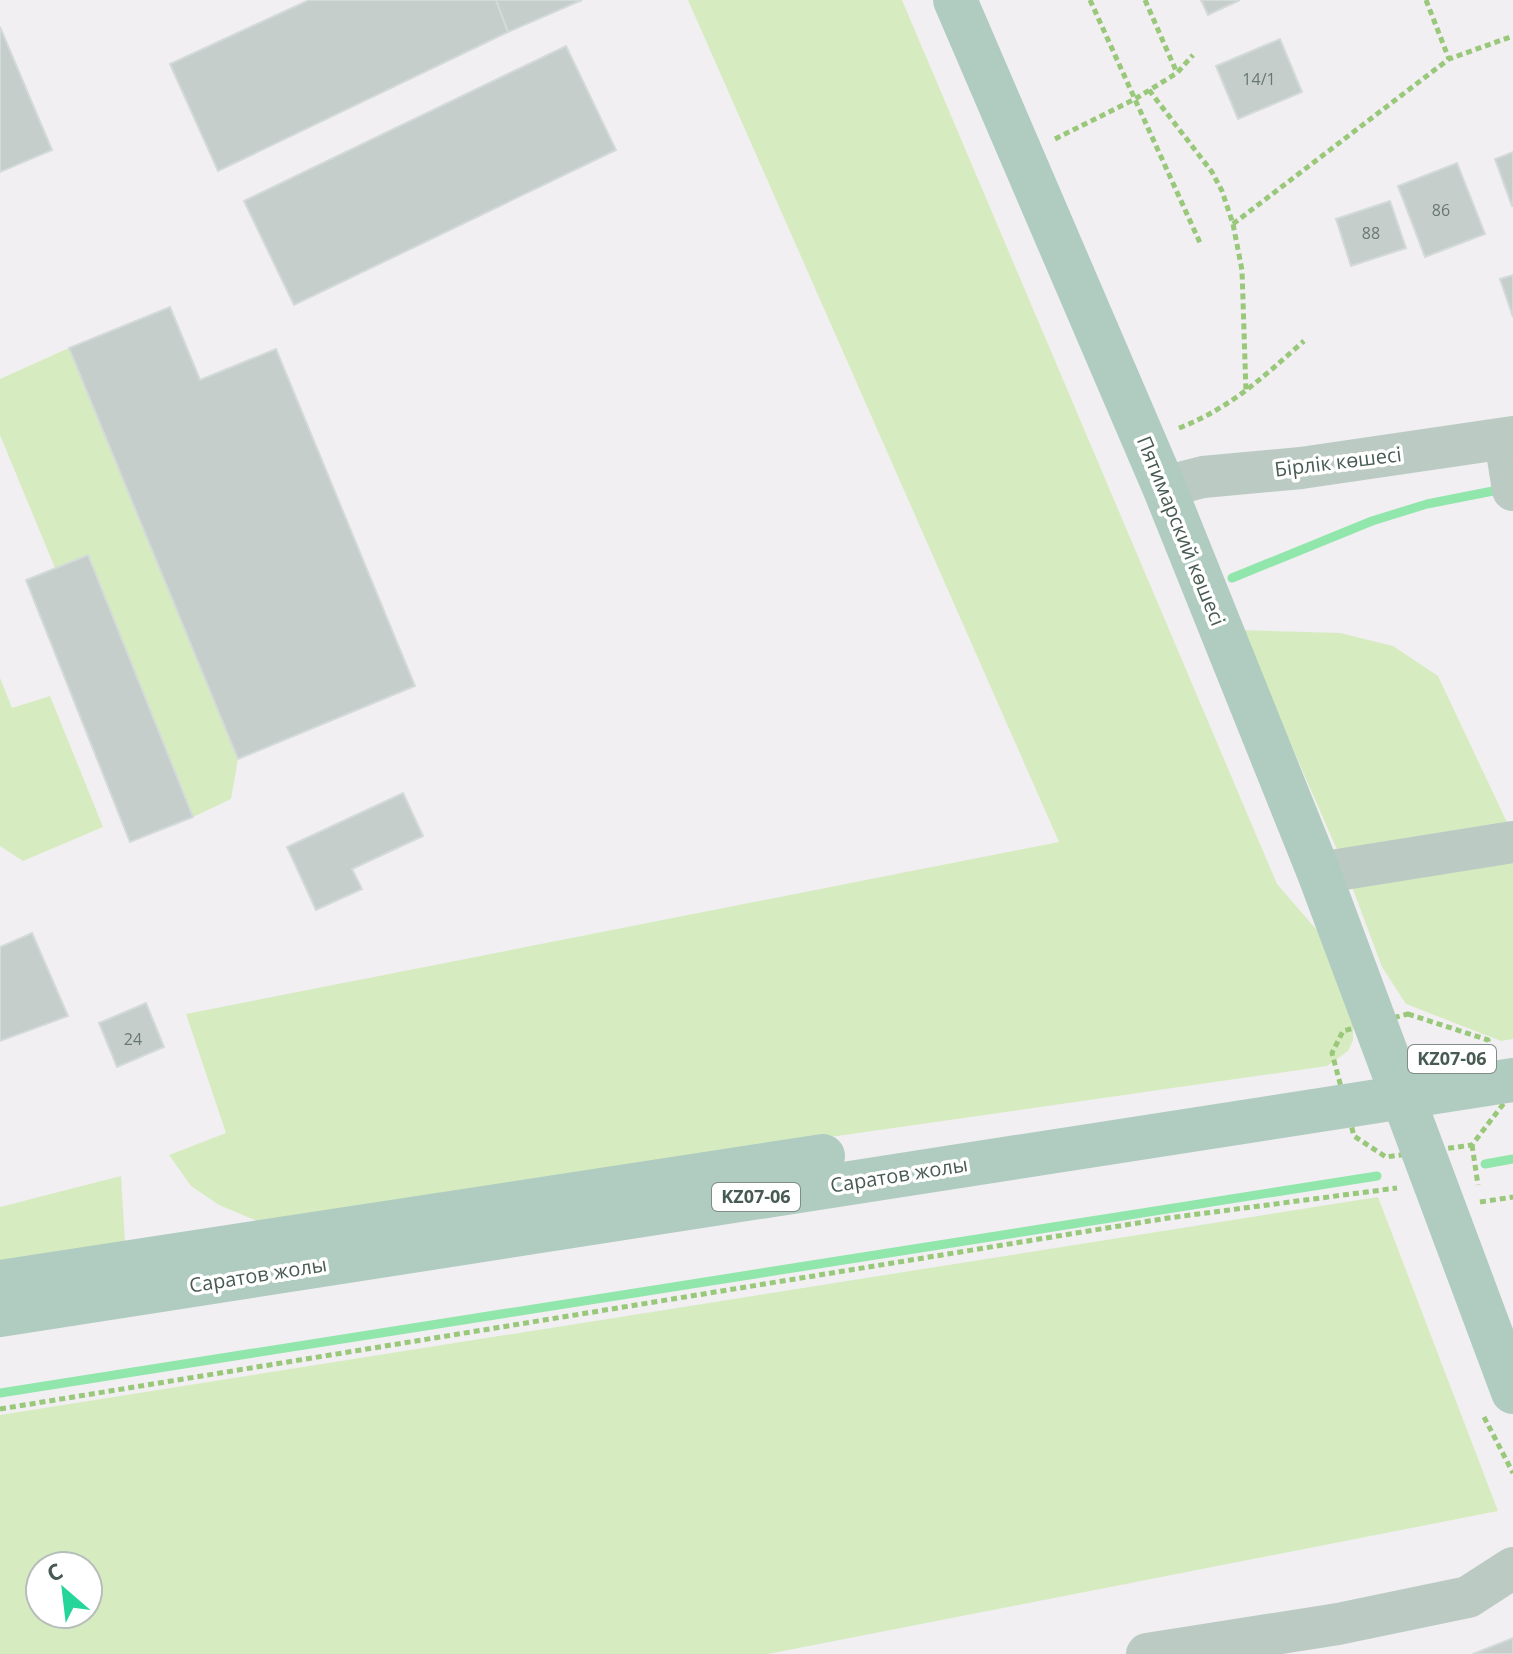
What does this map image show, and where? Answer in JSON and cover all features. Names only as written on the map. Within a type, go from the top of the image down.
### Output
[{"type":"main road","name":"Пятимарский көшесі","points":[[955,0],[1164,487],[1319,873],[1513,1392]]},
{"type":"main road","name":"Саратов жолы","points":[[0,1315],[1396,1082],[1513,1049]]},
{"type":"main road","name":"Саратов жолы","points":[[0,1282],[1396,1082],[1513,1080]]},
{"type":"street","name":"Бірлік көшесі","points":[[1164,487],[1203,477],[1301,468],[1509,438]]},
{"type":"street","points":[[1509,438],[1513,490]]},
{"type":"street","points":[[1319,873],[1513,842]]},
{"type":"street","points":[[1147,1654],[1338,1624],[1468,1597],[1513,1568]]},
{"type":"path","points":[[1090,0],[1201,245]]},
{"type":"path","points":[[1145,0],[1177,73]]},
{"type":"path","points":[[1426,0],[1449,59]]},
{"type":"path","points":[[1233,224],[1449,59],[1513,36]]},
{"type":"path","points":[[1022,156],[1135,99],[1177,73],[1193,55]]},
{"type":"path","points":[[1149,90],[1212,172],[1233,224],[1242,270],[1246,392]]},
{"type":"path","points":[[1145,442],[1193,423],[1246,392],[1304,341]]},
{"type":"path","points":[[1472,1145],[1480,1202]]},
{"type":"path","points":[[0,1409],[1168,1218],[1397,1188]]},
{"type":"green space","points":[[688,0],[902,0],[1277,884],[1329,944],[1353,1024],[1353,1040],[1348,1051],[1327,1066],[257,1221],[219,1205],[191,1186],[169,1155],[226,1133],[186,1014],[1059,842]]},
{"type":"green space","points":[[69,348],[238,759],[231,799],[193,817],[87,556],[55,568],[0,435],[0,379]]},
{"type":"green space","points":[[1241,630],[1340,633],[1393,646],[1438,676],[1513,835],[1513,1039],[1501,1041],[1406,1004],[1382,967],[1345,868]]},
{"type":"green space","points":[[0,678],[12,708],[50,696],[103,827],[23,861],[0,846]]},
{"type":"green space","points":[[121,1176],[125,1243],[0,1264],[0,1207]]},
{"type":"green space","points":[[1378,1197],[1498,1511],[768,1654],[0,1654],[0,1415]]},
{"type":"building","points":[[309,0],[496,0],[508,32],[218,171],[170,64]]},
{"type":"building","points":[[496,0],[582,0],[508,32]]},
{"type":"building","points":[[1201,0],[1240,0],[1208,15]]},
{"type":"building","points":[[0,27],[52,150],[0,172]]},
{"type":"building","points":[[1280,39],[1302,92],[1238,119],[1216,66]]},
{"type":"building","points":[[566,46],[616,150],[294,305],[244,201]]},
{"type":"building","points":[[1513,152],[1513,206],[1512,206],[1495,159]]},
{"type":"building","points":[[1457,163],[1485,234],[1425,257],[1398,186]]},
{"type":"building","points":[[1390,201],[1406,248],[1351,266],[1336,219]]},
{"type":"building","points":[[1513,275],[1513,317],[1500,279]]},
{"type":"building","points":[[170,307],[200,380],[276,349],[415,686],[238,759],[69,348]]},
{"type":"building","points":[[88,555],[193,817],[130,842],[26,580]]},
{"type":"building","points":[[403,793],[423,836],[352,869],[362,889],[316,910],[287,847]]},
{"type":"building","points":[[32,933],[68,1016],[0,1041],[0,947]]},
{"type":"building","points":[[146,1003],[164,1047],[117,1067],[99,1023]]},
{"type":"building","points":[[1513,1638],[1513,1654],[1473,1654]]},
{"type":"waterway","points":[[1232,578],[1372,521],[1427,504],[1493,491]]},
{"type":"waterway","points":[[1485,1164],[1513,1159]]},
{"type":"waterway","points":[[0,1393],[1377,1176]]}]
